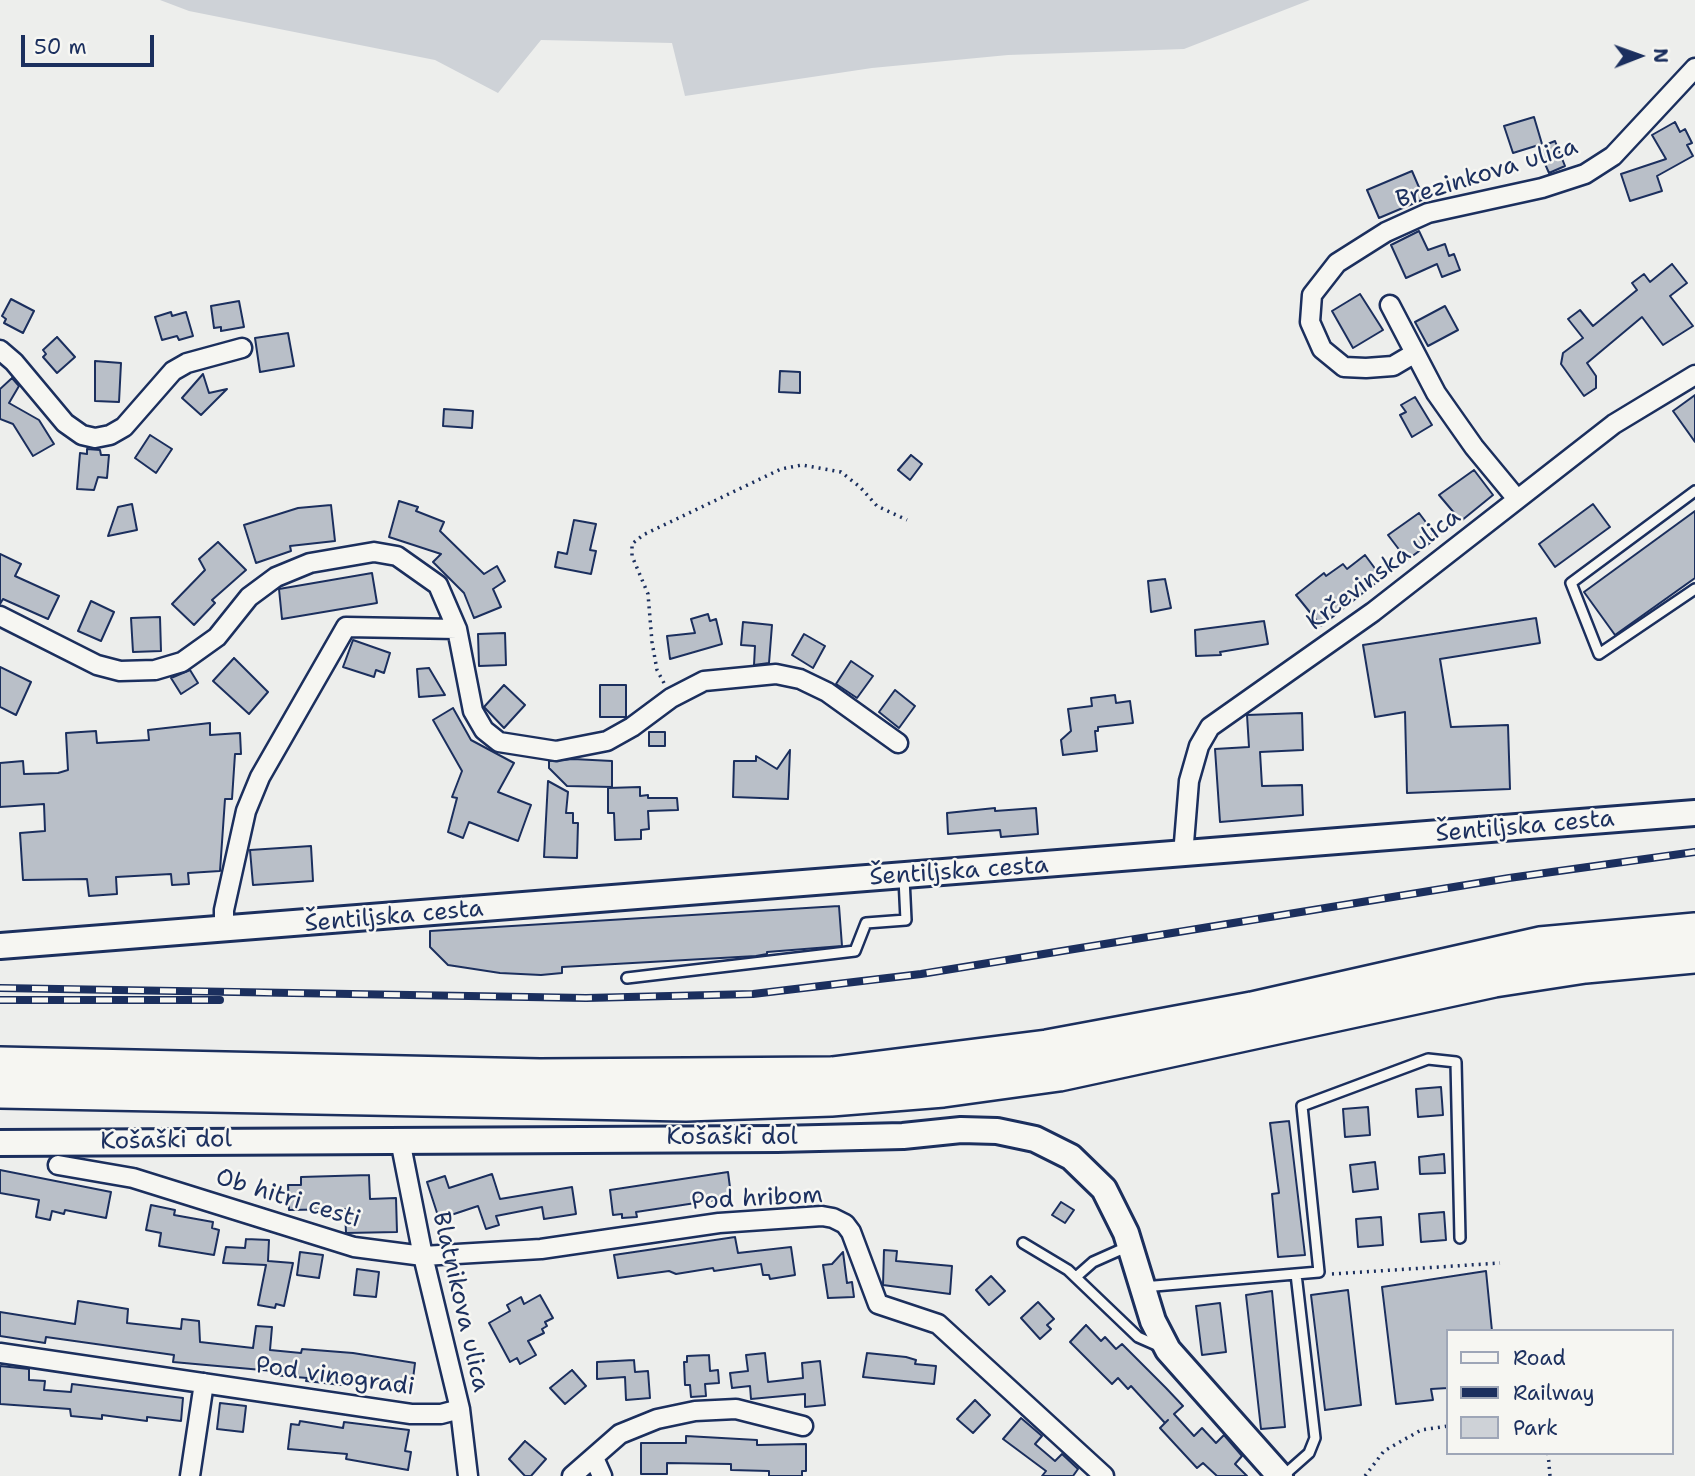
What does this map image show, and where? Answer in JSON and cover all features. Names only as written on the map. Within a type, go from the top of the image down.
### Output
[{"type":"highway","points":[[0,1064],[540,1076],[832,1074],[1061,1045],[1252,1009],[1540,944],[1695,930]]},
{"type":"highway","points":[[0,1091],[686,1104],[831,1100],[943,1090],[1059,1074],[1494,980],[1585,966],[1695,956]]},
{"type":"street","name":"Brezinkova ulica","points":[[1415,353],[1393,366],[1366,368],[1344,366],[1321,349],[1310,322],[1312,295],[1336,263],[1386,232],[1428,213],[1542,188],[1585,174],[1613,156],[1695,68]]},
{"type":"street","points":[[1390,305],[1436,393],[1474,447],[1517,499]]},
{"type":"street","points":[[0,351],[21,370],[65,423],[82,435],[95,438],[110,435],[124,427],[173,371],[187,363],[242,348]]},
{"type":"street","name":"Krčevinska ulica","points":[[1183,855],[1189,780],[1199,746],[1210,727],[1373,612],[1614,424],[1695,375]]},
{"type":"street","points":[[0,616],[97,665],[120,671],[155,670],[182,662],[217,637],[249,597],[276,577],[310,564],[374,552],[397,556],[438,585],[457,629],[473,711],[484,730],[499,742],[556,751],[607,741],[632,727],[671,698],[704,681],[776,674],[800,679],[827,692],[898,743]]},
{"type":"street","points":[[224,930],[224,910],[246,811],[260,777],[346,627],[457,629]]},
{"type":"street","name":"Šentiljska cesta","points":[[0,946],[1695,813]]},
{"type":"street","name":"Košaški dol","points":[[0,1143],[777,1139],[997,1131],[1035,1139],[1070,1157],[1104,1188],[1130,1245],[1142,1287],[1168,1350],[1281,1476]]},
{"type":"street","name":"Blatnikova ulica","points":[[400,1140],[423,1256],[460,1409],[468,1476]]},
{"type":"street","name":"Ob hitri cesti","points":[[58,1165],[133,1178],[354,1247],[423,1256]]},
{"type":"street","name":"Pod hribom","points":[[423,1256],[541,1250],[719,1223],[822,1216],[833,1218],[845,1224],[851,1232],[878,1304],[938,1324],[1104,1476]]},
{"type":"street","name":"Pod vinogradi","points":[[0,1353],[411,1414],[440,1414],[460,1409]]},
{"type":"street","points":[[190,1476],[204,1383]]},
{"type":"street","points":[[572,1476],[620,1434],[657,1419],[695,1410],[736,1409],[803,1426]]},
{"type":"street","points":[[594,1458],[602,1476]]},
{"type":"lane","points":[[1695,491],[1571,583],[1599,653],[1695,589]]},
{"type":"lane","points":[[627,978],[855,951],[866,923],[906,920],[904,877]]},
{"type":"lane","points":[[1142,1287],[1319,1272],[1302,1107],[1428,1059],[1456,1062],[1460,1238]]},
{"type":"lane","points":[[1023,1243],[1076,1277],[1138,1337],[1168,1350]]},
{"type":"lane","points":[[1076,1277],[1093,1262],[1130,1245]]},
{"type":"lane","points":[[1281,1476],[1310,1453],[1315,1438],[1296,1274]]},
{"type":"path","points":[[671,698],[657,670],[648,594],[632,556],[632,544],[643,535],[781,469],[802,465],[841,472],[860,487],[877,506],[906,520]]},
{"type":"path","points":[[1319,1272],[1345,1275],[1500,1263]]},
{"type":"path","points":[[1365,1476],[1384,1451],[1421,1430],[1446,1426]]},
{"type":"path","points":[[1548,1455],[1550,1476]]},
{"type":"green space","points":[[160,0],[1310,0],[1184,49],[1008,55],[872,68],[685,96],[672,43],[541,40],[498,93],[435,60],[189,11]]},
{"type":"building","points":[[1534,117],[1542,144],[1513,153],[1504,126]]},
{"type":"building","points":[[1675,122],[1680,132],[1685,129],[1692,143],[1687,145],[1693,156],[1657,176],[1662,191],[1630,201],[1621,174],[1666,159],[1652,135]]},
{"type":"building","points":[[1555,141],[1565,166],[1549,173],[1538,148]]},
{"type":"building","points":[[1412,171],[1424,199],[1379,218],[1367,190]]},
{"type":"building","points":[[1419,231],[1428,250],[1445,244],[1449,256],[1454,254],[1460,270],[1442,277],[1437,264],[1406,278],[1391,245]]},
{"type":"building","points":[[1672,264],[1687,283],[1670,296],[1693,326],[1663,345],[1642,317],[1587,363],[1596,376],[1596,388],[1584,396],[1561,364],[1563,353],[1583,338],[1568,319],[1580,310],[1593,326],[1637,290],[1632,283],[1644,274],[1650,282]]},
{"type":"building","points":[[1360,294],[1383,330],[1353,348],[1332,311]]},
{"type":"building","points":[[11,299],[34,311],[23,333],[4,323],[6,319],[2,316]]},
{"type":"building","points":[[239,301],[244,327],[221,331],[221,327],[214,328],[211,306]]},
{"type":"building","points":[[1445,306],[1458,330],[1428,346],[1415,322]]},
{"type":"building","points":[[171,312],[172,316],[186,312],[193,336],[179,340],[177,336],[162,340],[155,317]]},
{"type":"building","points":[[288,333],[294,366],[260,372],[255,338]]},
{"type":"building","points":[[57,337],[75,357],[57,373],[43,357],[46,354],[43,350]]},
{"type":"building","points":[[95,361],[121,363],[119,402],[95,401]]},
{"type":"building","points":[[780,371],[800,372],[800,393],[779,392]]},
{"type":"building","points":[[203,374],[209,393],[227,389],[201,415],[182,398]]},
{"type":"building","points":[[12,378],[19,386],[9,403],[39,420],[54,444],[33,456],[13,424],[0,419],[0,389]]},
{"type":"building","points":[[1695,395],[1695,442],[1673,411]]},
{"type":"building","points":[[1415,397],[1432,425],[1412,437],[1400,415],[1406,412],[1401,405]]},
{"type":"building","points":[[444,409],[473,411],[472,428],[443,426]]},
{"type":"building","points":[[150,435],[172,449],[156,473],[135,458]]},
{"type":"building","points":[[87,449],[100,450],[101,455],[109,455],[107,478],[98,477],[94,490],[77,489],[80,453],[87,454]]},
{"type":"building","points":[[911,455],[922,464],[910,480],[898,470]]},
{"type":"building","points":[[1474,470],[1493,495],[1461,521],[1439,495]]},
{"type":"building","points":[[399,501],[418,507],[416,511],[444,522],[440,531],[484,574],[497,566],[505,581],[493,589],[501,607],[474,618],[464,593],[433,562],[441,554],[389,537]]},
{"type":"building","points":[[132,504],[137,530],[108,536],[118,507]]},
{"type":"building","points":[[1593,504],[1610,527],[1555,567],[1539,544]]},
{"type":"building","points":[[331,505],[335,541],[290,546],[291,551],[256,563],[244,525],[298,508]]},
{"type":"building","points":[[1695,511],[1695,578],[1615,635],[1584,592]]},
{"type":"building","points":[[1419,513],[1434,533],[1426,539],[1430,543],[1407,560],[1388,535]]},
{"type":"building","points":[[574,520],[596,524],[590,550],[596,551],[591,574],[555,567],[558,552],[567,554]]},
{"type":"building","points":[[218,542],[246,570],[212,600],[215,603],[194,625],[172,604],[205,570],[199,559]]},
{"type":"building","points":[[0,554],[21,564],[15,576],[59,596],[48,619],[3,599],[0,604]]},
{"type":"building","points":[[1365,555],[1382,578],[1321,626],[1296,595],[1324,573],[1326,576],[1343,564],[1347,569]]},
{"type":"building","points":[[372,573],[377,603],[282,619],[279,589]]},
{"type":"building","points":[[1165,579],[1171,608],[1151,612],[1148,581]]},
{"type":"building","points":[[91,601],[114,612],[101,641],[78,631]]},
{"type":"building","points":[[708,614],[710,621],[716,619],[722,644],[670,659],[667,636],[695,633],[691,619]]},
{"type":"building","points":[[160,617],[161,651],[133,652],[131,618]]},
{"type":"building","points":[[1536,618],[1540,643],[1440,659],[1451,727],[1508,725],[1510,789],[1407,793],[1405,712],[1375,717],[1363,645]]},
{"type":"building","points":[[1264,621],[1268,644],[1220,652],[1221,655],[1196,656],[1195,630]]},
{"type":"building","points":[[743,622],[772,625],[769,663],[754,665],[755,646],[741,645]]},
{"type":"building","points":[[505,633],[506,665],[479,666],[478,634]]},
{"type":"building","points":[[804,634],[825,646],[813,668],[792,655]]},
{"type":"building","points":[[353,640],[390,653],[384,673],[376,670],[374,677],[343,667]]},
{"type":"building","points":[[234,658],[268,692],[249,714],[213,681]]},
{"type":"building","points":[[851,661],[873,676],[857,698],[836,684]]},
{"type":"building","points":[[0,667],[31,682],[16,715],[0,707]]},
{"type":"building","points":[[429,668],[445,695],[419,697],[417,669]]},
{"type":"building","points":[[190,670],[198,683],[181,694],[171,678]]},
{"type":"building","points":[[504,685],[525,705],[504,728],[484,707]]},
{"type":"building","points":[[600,685],[626,685],[626,717],[600,717]]},
{"type":"building","points":[[895,690],[915,706],[899,728],[879,712]]},
{"type":"building","points":[[1115,695],[1116,703],[1130,701],[1133,723],[1098,727],[1098,731],[1095,731],[1097,751],[1063,755],[1061,740],[1071,731],[1068,709],[1092,706],[1091,698]]},
{"type":"building","points":[[453,708],[471,740],[514,763],[498,792],[531,805],[518,841],[469,822],[463,838],[448,832],[457,798],[452,797],[462,771],[433,720]]},
{"type":"building","points":[[1302,713],[1303,750],[1260,752],[1262,786],[1302,785],[1303,815],[1220,822],[1215,749],[1249,747],[1247,715]]},
{"type":"building","points":[[210,723],[210,735],[240,733],[241,754],[235,754],[232,799],[225,799],[220,871],[188,873],[189,884],[172,885],[171,874],[116,877],[117,894],[89,896],[87,879],[23,880],[20,833],[45,831],[44,804],[0,807],[0,763],[23,761],[24,774],[58,773],[68,770],[66,733],[96,731],[97,743],[149,740],[148,730]]},
{"type":"building","points":[[649,732],[665,732],[665,746],[649,746]]},
{"type":"building","points":[[790,750],[788,799],[733,797],[734,761],[756,761],[756,756],[777,769]]},
{"type":"building","points":[[549,761],[612,761],[612,787],[567,786],[549,768]]},
{"type":"building","points":[[548,781],[568,792],[566,813],[573,813],[573,823],[578,823],[577,858],[544,857]]},
{"type":"building","points":[[640,787],[640,796],[677,798],[678,810],[648,811],[649,829],[641,830],[641,839],[615,840],[614,813],[608,813],[608,788]]},
{"type":"building","points":[[995,808],[995,811],[1036,808],[1038,834],[1001,837],[1000,830],[948,834],[947,813]]},
{"type":"building","points":[[311,846],[313,881],[253,885],[250,850]]},
{"type":"building","points":[[839,906],[842,946],[767,952],[756,956],[562,967],[562,973],[541,975],[500,973],[448,965],[430,947],[430,931]]},
{"type":"building","points":[[1441,1087],[1443,1115],[1418,1117],[1416,1089]]},
{"type":"building","points":[[1368,1107],[1370,1135],[1345,1137],[1343,1109]]},
{"type":"building","points":[[1289,1121],[1305,1255],[1278,1257],[1272,1194],[1279,1193],[1270,1123]]},
{"type":"building","points":[[1444,1154],[1445,1173],[1420,1174],[1419,1157]]},
{"type":"building","points":[[1375,1162],[1378,1189],[1353,1192],[1350,1165]]},
{"type":"building","points":[[0,1170],[111,1192],[106,1218],[65,1210],[64,1214],[52,1211],[50,1220],[36,1217],[39,1200],[0,1193]]},
{"type":"building","points":[[728,1172],[732,1203],[715,1205],[715,1200],[636,1212],[637,1217],[622,1218],[622,1214],[613,1215],[610,1190]]},
{"type":"building","points":[[492,1174],[500,1199],[572,1187],[576,1214],[544,1219],[542,1207],[496,1216],[499,1225],[486,1229],[478,1206],[439,1219],[427,1182],[445,1176],[449,1188]]},
{"type":"building","points":[[369,1175],[370,1199],[396,1198],[397,1232],[346,1233],[345,1209],[289,1210],[288,1185],[301,1185],[301,1177]]},
{"type":"building","points":[[1061,1202],[1074,1210],[1065,1223],[1052,1215]]},
{"type":"building","points":[[151,1205],[175,1210],[174,1215],[213,1222],[212,1228],[219,1230],[214,1255],[159,1246],[161,1233],[146,1230]]},
{"type":"building","points":[[1444,1212],[1446,1240],[1421,1242],[1419,1214]]},
{"type":"building","points":[[1381,1217],[1383,1245],[1358,1247],[1356,1219]]},
{"type":"building","points":[[735,1237],[738,1253],[791,1247],[795,1275],[770,1279],[769,1275],[763,1275],[761,1264],[714,1271],[713,1268],[676,1274],[669,1271],[618,1278],[614,1255]]},
{"type":"building","points":[[246,1239],[269,1240],[268,1261],[293,1263],[284,1306],[276,1304],[275,1308],[258,1305],[266,1265],[223,1263],[226,1247],[245,1248]]},
{"type":"building","points":[[884,1250],[897,1251],[896,1261],[952,1266],[950,1294],[883,1285]]},
{"type":"building","points":[[300,1252],[323,1255],[319,1278],[297,1275]]},
{"type":"building","points":[[843,1252],[847,1283],[852,1282],[854,1297],[828,1298],[823,1265],[832,1264]]},
{"type":"building","points":[[357,1269],[379,1272],[376,1297],[354,1295]]},
{"type":"building","points":[[1486,1271],[1492,1329],[1446,1329],[1446,1388],[1431,1389],[1433,1400],[1396,1404],[1382,1287]]},
{"type":"building","points":[[991,1276],[1005,1291],[989,1305],[976,1290]]},
{"type":"building","points":[[1348,1290],[1361,1405],[1325,1410],[1311,1295]]},
{"type":"building","points":[[1272,1291],[1285,1427],[1261,1429],[1246,1295]]},
{"type":"building","points":[[540,1295],[553,1318],[545,1322],[547,1326],[542,1329],[544,1333],[528,1341],[536,1355],[520,1364],[517,1358],[510,1362],[489,1323],[510,1311],[507,1305],[521,1297],[524,1304]]},
{"type":"building","points":[[78,1301],[128,1309],[127,1323],[181,1329],[182,1319],[199,1321],[200,1342],[253,1348],[256,1326],[272,1327],[270,1350],[301,1353],[302,1349],[353,1353],[415,1363],[412,1387],[343,1378],[342,1385],[306,1381],[307,1378],[273,1375],[273,1371],[173,1362],[174,1355],[46,1337],[45,1343],[0,1336],[0,1312],[75,1324]]},
{"type":"building","points":[[1038,1302],[1054,1319],[1047,1325],[1051,1329],[1040,1339],[1021,1318]]},
{"type":"building","points":[[1220,1303],[1226,1352],[1202,1355],[1196,1306]]},
{"type":"building","points":[[1086,1325],[1101,1341],[1105,1337],[1116,1349],[1122,1344],[1183,1406],[1174,1414],[1194,1436],[1202,1428],[1216,1443],[1224,1435],[1242,1456],[1235,1464],[1247,1476],[1217,1476],[1203,1463],[1197,1468],[1160,1428],[1165,1423],[1131,1386],[1128,1389],[1118,1378],[1112,1384],[1070,1342]]},
{"type":"building","points":[[765,1353],[768,1382],[803,1378],[802,1363],[820,1361],[825,1405],[805,1407],[805,1394],[751,1399],[750,1386],[732,1388],[730,1373],[748,1371],[746,1355]]},
{"type":"building","points":[[867,1353],[906,1357],[916,1360],[915,1364],[936,1366],[934,1384],[863,1377]]},
{"type":"building","points":[[709,1355],[710,1371],[718,1370],[719,1383],[705,1384],[706,1396],[691,1397],[690,1385],[685,1385],[684,1362],[687,1362],[687,1356]]},
{"type":"building","points":[[634,1360],[635,1372],[648,1371],[650,1398],[626,1400],[625,1377],[597,1379],[597,1362]]},
{"type":"building","points":[[0,1366],[29,1369],[29,1380],[45,1381],[44,1390],[71,1392],[72,1384],[183,1398],[181,1421],[147,1417],[147,1421],[102,1415],[102,1419],[71,1416],[70,1409],[0,1404]]},
{"type":"building","points":[[572,1370],[586,1386],[565,1404],[550,1388]]},
{"type":"building","points":[[975,1400],[990,1415],[973,1433],[957,1419]]},
{"type":"building","points":[[220,1403],[246,1406],[243,1432],[217,1429]]},
{"type":"building","points":[[1021,1418],[1042,1436],[1035,1444],[1055,1461],[1062,1454],[1078,1469],[1073,1476],[1042,1476],[1046,1471],[1003,1439]]},
{"type":"building","points":[[300,1421],[343,1428],[344,1422],[409,1430],[405,1451],[411,1452],[408,1470],[346,1459],[347,1454],[288,1449],[291,1424],[299,1425]]},
{"type":"building","points":[[686,1436],[757,1440],[757,1445],[806,1444],[806,1471],[802,1471],[802,1476],[769,1476],[769,1471],[731,1470],[731,1464],[667,1463],[667,1474],[641,1474],[641,1443],[686,1443]]},
{"type":"building","points":[[525,1441],[546,1459],[531,1476],[525,1476],[509,1459]]},
{"type":"railway","points":[[0,988],[586,998],[753,994],[921,974],[1509,878],[1695,852]]},
{"type":"railway","points":[[0,1000],[220,1000]]}]
